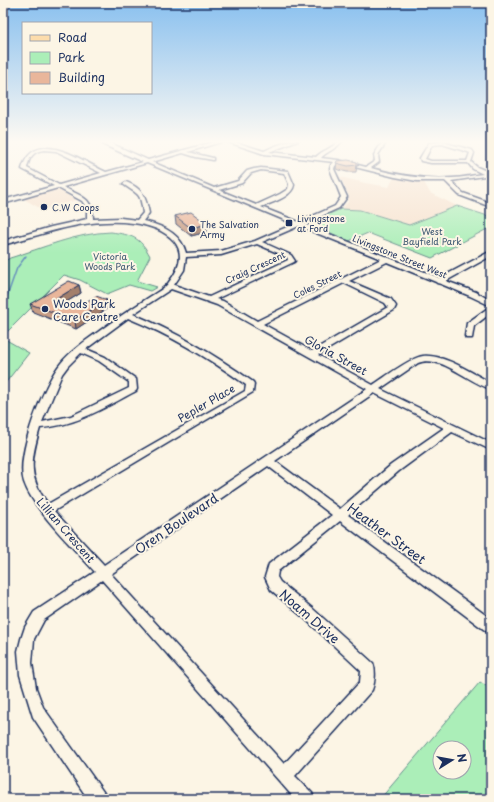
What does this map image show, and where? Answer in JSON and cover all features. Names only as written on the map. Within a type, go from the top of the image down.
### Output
[{"type":"street","points":[[42,178],[84,200],[90,208],[90,220]]},
{"type":"street","points":[[3,202],[90,178]]},
{"type":"street","name":"Livingstone Street West","points":[[186,178],[439,282],[473,294],[491,304]]},
{"type":"street","points":[[214,190],[240,182],[243,178]]},
{"type":"street","points":[[255,207],[282,196],[290,190],[292,187],[289,178]]},
{"type":"street","points":[[3,243],[67,224],[90,220],[114,219],[139,222],[157,227],[175,238],[184,255],[221,253],[257,242],[330,211],[342,202],[344,197],[337,178]]},
{"type":"street","points":[[415,178],[447,180],[458,178]]},
{"type":"street","points":[[447,180],[461,194],[491,205]]},
{"type":"street","points":[[126,184],[138,190],[143,195],[146,213],[139,222]]},
{"type":"street","name":"Craig Crescent","points":[[210,299],[292,261],[289,256],[257,242]]},
{"type":"street","points":[[439,282],[491,253]]},
{"type":"street","name":"Lillian Crescent","points":[[184,255],[180,272],[170,286],[86,344],[63,366],[57,374],[36,425],[28,454],[26,472],[37,497],[46,510],[306,799]]},
{"type":"street","name":"Coles Street","points":[[257,324],[385,260]]},
{"type":"street","points":[[311,355],[392,306],[388,301],[344,281]]},
{"type":"street","name":"Gloria Street","points":[[170,286],[210,299],[373,389],[491,447]]},
{"type":"street","points":[[469,336],[470,325],[491,310]]},
{"type":"street","name":"Pepler Place","points":[[46,510],[249,392],[250,384],[228,368],[158,326],[128,315]]},
{"type":"street","points":[[36,425],[64,422],[133,389],[133,381],[102,359],[80,350]]},
{"type":"street","name":"Oren Boulevard","points":[[98,799],[38,712],[28,684],[25,644],[33,625],[39,616],[304,438],[415,361],[429,357],[437,359],[491,386]]},
{"type":"street","name":"Noam Drive","points":[[284,776],[367,684],[368,668],[308,613],[275,586],[271,578],[273,568],[340,515],[395,468],[450,428]]},
{"type":"street","name":"Heather Street","points":[[268,461],[491,627]]},
{"type":"shaded area","points":[[341,178],[389,187],[393,178],[403,178],[424,182],[430,193],[457,206],[409,225],[360,210],[341,209],[348,202],[349,196]]},
{"type":"shaded area","points":[[57,189],[77,200],[43,210],[24,199]]},
{"type":"green space","name":"West Bayfield Park","points":[[457,206],[491,217],[491,227],[432,258],[368,233],[349,241],[308,223],[341,209],[360,210],[409,225]]},
{"type":"green space","name":"Victoria Woods Park","points":[[111,232],[125,234],[135,238],[143,245],[150,256],[137,281],[157,287],[150,291],[129,285],[107,294],[80,280],[64,275],[3,336],[3,262],[10,258],[72,238]]},
{"type":"green space","points":[[3,338],[29,353],[3,386]]},
{"type":"green space","points":[[480,682],[491,689],[491,799],[380,799]]},
{"type":"building","points":[[191,212],[207,224],[191,228],[175,216]]},
{"type":"building","points":[[69,281],[79,285],[53,301],[71,308],[77,307],[96,296],[107,300],[75,320],[30,304]]},
{"type":"waterway","points":[[3,308],[17,268],[26,256]]},
{"type":"place","name":"C.W Coops","points":[[44,207]]},
{"type":"place","name":"Livingstone at Ford","points":[[289,223]]},
{"type":"place","name":"The Salvation Army","points":[[192,229]]},
{"type":"place","name":"Woods Park Care Centre","points":[[45,309]]}]
